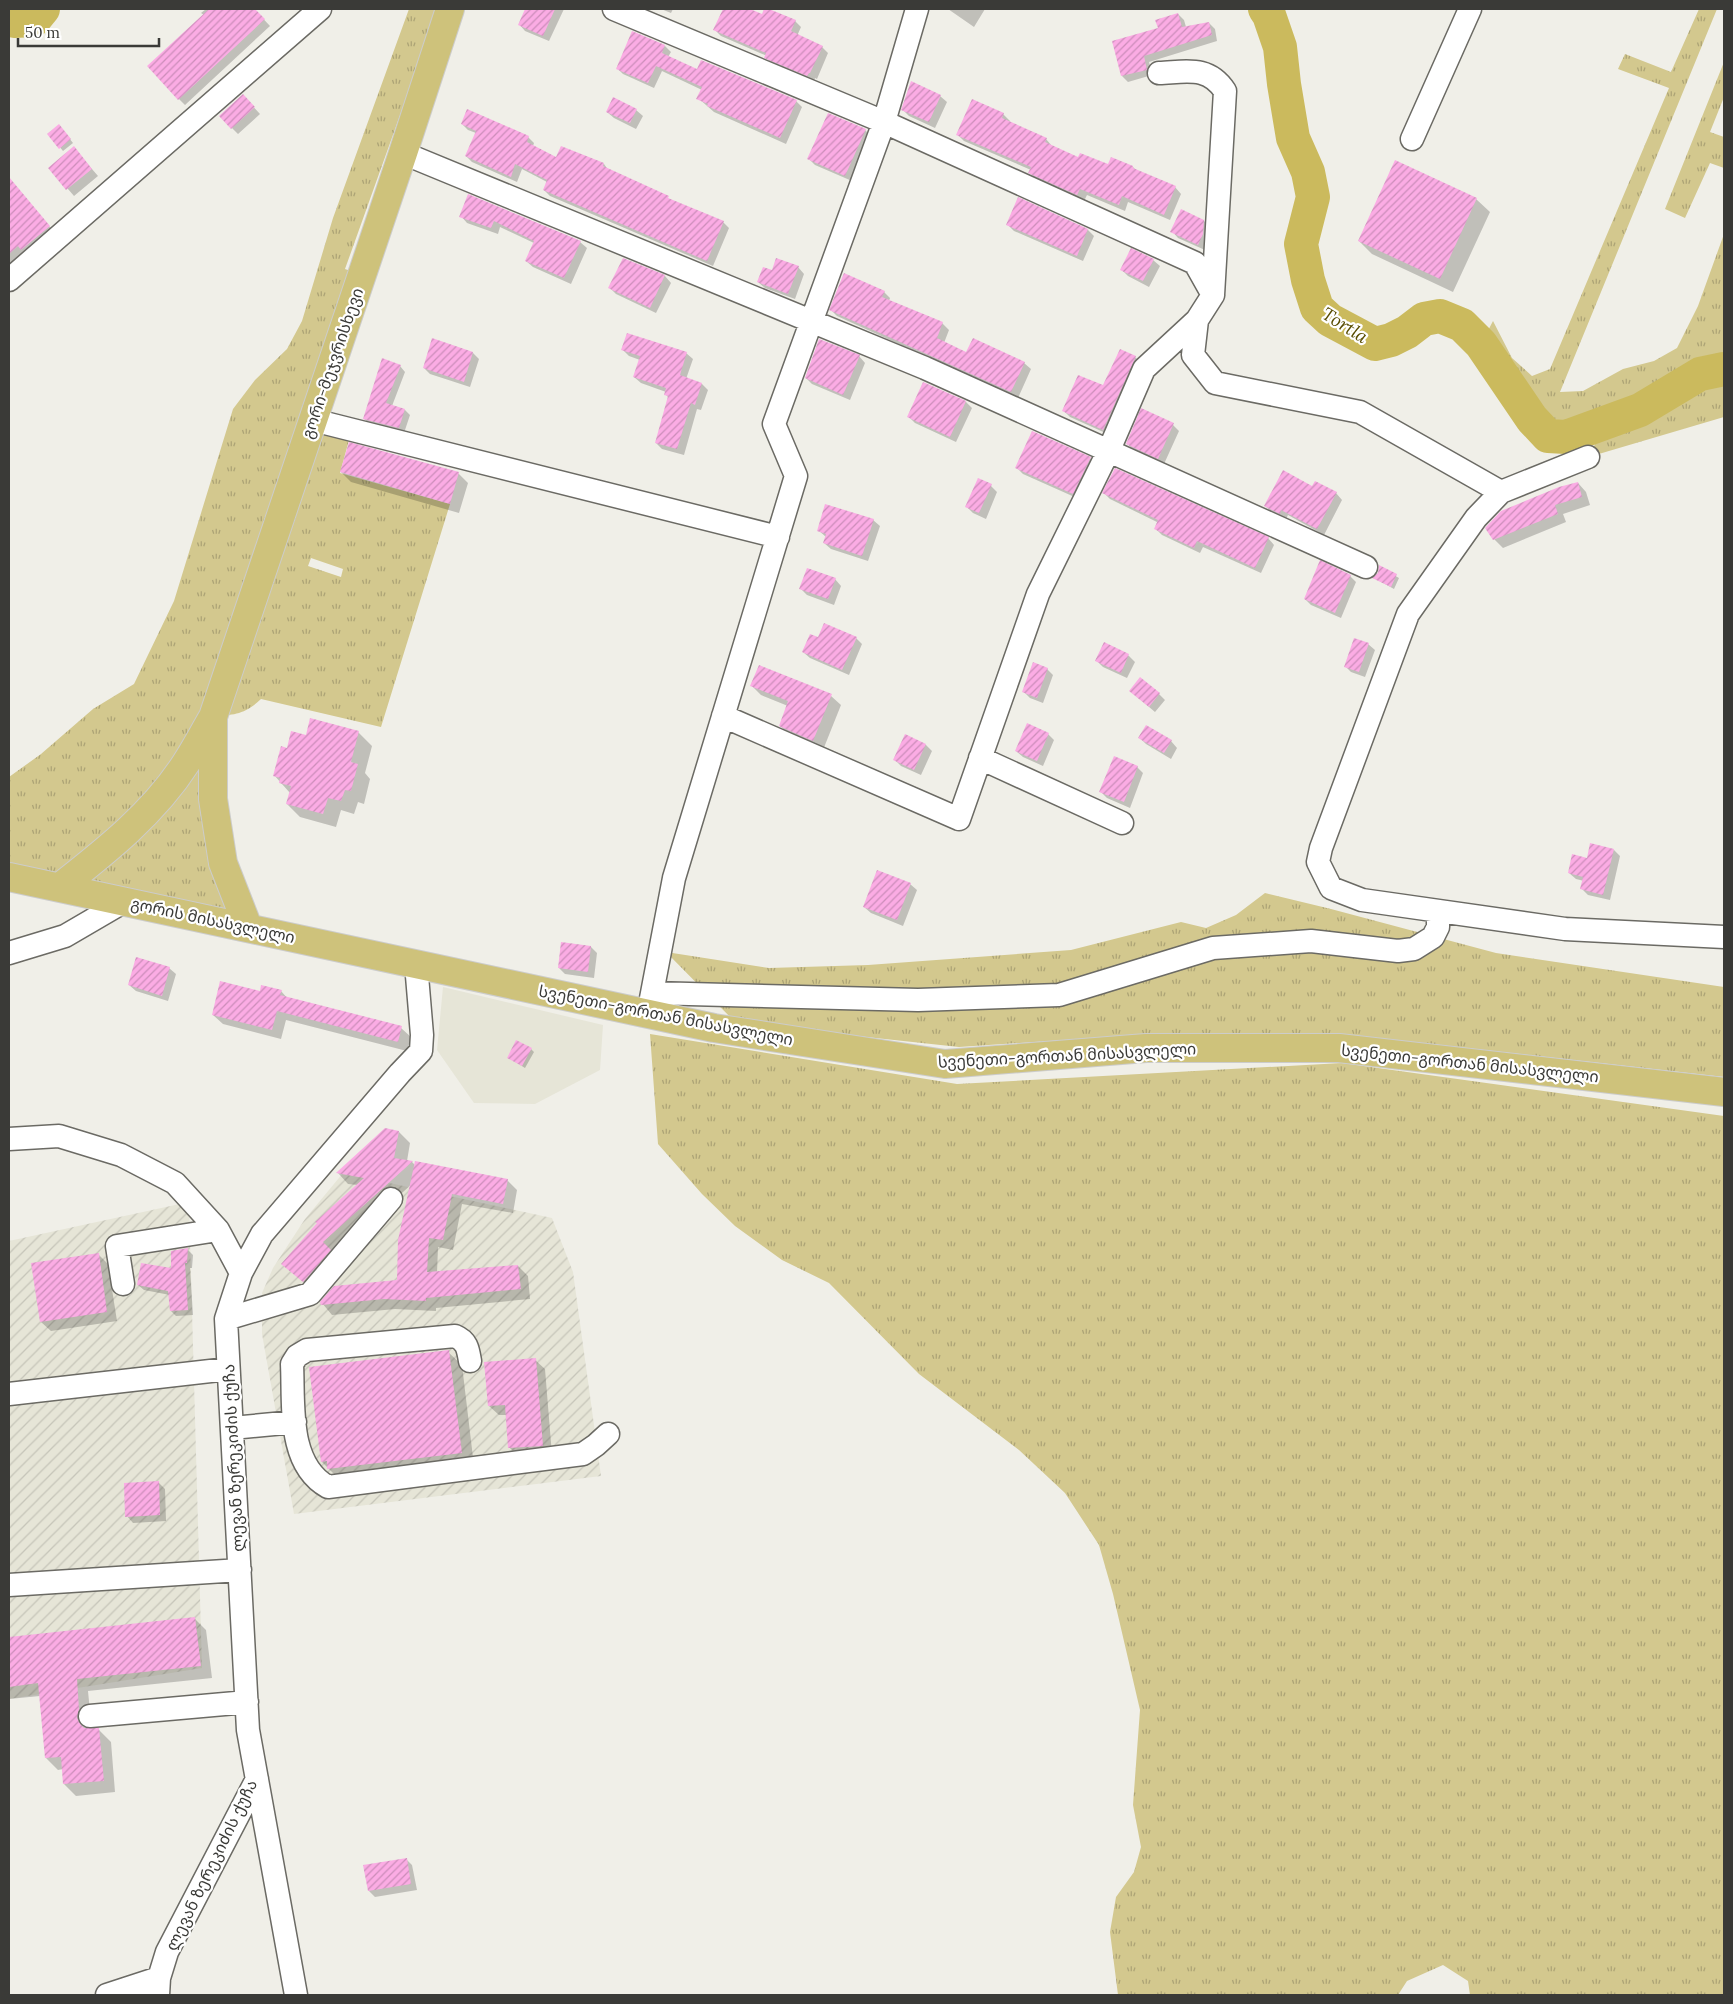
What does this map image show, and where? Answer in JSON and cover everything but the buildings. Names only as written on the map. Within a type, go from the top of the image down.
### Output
[{"type":"main road","name":"გორი-მეჯვრისხევი","points":[[60,887],[116,842],[156,801],[186,764],[213,716],[404,153],[450,9]]},
{"type":"main road","name":"გორი-მეჯვრისხევი","points":[[213,716],[213,798],[223,863],[248,927]]},
{"type":"main road","name":"გორის მისასვლელი","points":[[9,877],[416,964]]},
{"type":"main road","name":"სვენეთი-გორთან მისასვლელი","points":[[416,964],[650,1003],[714,1028],[945,1064],[1146,1048],[1339,1048],[1724,1092]]},
{"type":"street","points":[[9,280],[320,9]]},
{"type":"street","points":[[614,9],[884,122],[1195,264],[1212,295]]},
{"type":"street","points":[[917,9],[884,122],[774,424],[796,476],[674,878],[650,1003],[918,1000],[1059,995],[1213,948],[1311,942],[1398,951],[1414,949],[1433,937],[1438,927],[1438,911]]},
{"type":"street","points":[[1412,139],[1470,9]]},
{"type":"street","points":[[724,716],[959,819],[1038,594],[1109,450],[1144,368],[1196,320],[1212,295],[1224,90],[1218,81],[1205,72],[1159,73]]},
{"type":"street","points":[[404,153],[925,368],[1366,567]]},
{"type":"street","points":[[1196,320],[1193,355],[1215,382],[1360,412],[1501,492]]},
{"type":"street","points":[[313,420],[778,537]]},
{"type":"street","points":[[1588,457],[1501,492],[1476,518],[1408,614],[1321,848],[1318,862],[1331,888],[1362,900],[1565,929],[1724,937]]},
{"type":"street","points":[[980,758],[1122,823]]},
{"type":"street","points":[[9,953],[65,936],[125,901]]},
{"type":"street","name":"ლევან ზერეკიძის ქუჩა","points":[[158,1986],[167,1952],[257,1779],[248,1730],[226,1319],[241,1273],[262,1234],[421,1051],[422,1035],[416,964]]},
{"type":"street","points":[[9,1138],[59,1136],[120,1155],[175,1183],[218,1230],[241,1273]]},
{"type":"street","points":[[226,1319],[310,1294],[391,1199]]},
{"type":"street","points":[[123,1284],[117,1246],[218,1230]]},
{"type":"street","points":[[470,1362],[467,1346],[462,1339],[455,1336],[307,1350],[297,1356],[292,1364],[295,1422],[298,1444],[303,1459],[319,1482],[328,1487],[583,1454],[596,1446],[608,1434]]},
{"type":"street","points":[[9,1394],[228,1368]]},
{"type":"street","points":[[232,1428],[295,1422]]},
{"type":"street","points":[[9,1585],[240,1570]]},
{"type":"street","points":[[90,1716],[247,1702]]},
{"type":"street","points":[[257,1779],[296,1995]]},
{"type":"street","points":[[107,1995],[158,1986]]},
{"type":"shaded area","points":[[443,987],[603,1025],[600,1070],[535,1104],[474,1103],[437,1050]]},
{"type":"shaded area","points":[[343,1173],[552,1218],[573,1272],[601,1476],[294,1514],[262,1334],[262,1293],[273,1268],[305,1219]]},
{"type":"shaded area","points":[[189,1202],[202,1668],[9,1699],[9,1241]]},
{"type":"green space","points":[[409,9],[438,9],[345,269],[362,275],[313,420],[349,440],[340,473],[450,504],[381,727],[261,699],[244,711],[213,717],[213,799],[248,927],[9,877],[9,777],[41,754],[93,709],[134,684],[174,601],[233,409],[255,380],[287,349],[302,321],[333,218]],"holes":[[[311,558],[343,569],[341,577],[308,566]]]},
{"type":"green space","points":[[1699,9],[1717,9],[1560,392],[1583,391],[1623,369],[1654,361],[1677,348],[1698,306],[1724,234],[1724,417],[1592,456],[1599,425],[1566,437],[1548,436],[1532,419],[1481,344],[1493,321],[1512,358],[1532,376],[1550,369],[1669,88],[1618,69],[1625,54],[1671,72]]},
{"type":"green space","points":[[1724,62],[1724,97],[1710,132],[1724,137],[1724,168],[1710,163],[1685,218],[1665,209]]},
{"type":"green space","points":[[1265,893],[1496,953],[1724,987],[1724,1077],[1359,1036],[1125,1036],[959,1047],[736,1023],[666,952],[769,968],[868,965],[1071,950],[1181,922],[1206,928],[1236,915]]},
{"type":"green space","points":[[650,1034],[957,1084],[1342,1063],[1724,1116],[1724,1995],[1470,1995],[1468,1981],[1443,1965],[1407,1981],[1398,1995],[1118,1995],[1110,1932],[1116,1897],[1134,1872],[1141,1847],[1133,1805],[1140,1710],[1113,1594],[1099,1545],[1065,1493],[1019,1450],[919,1374],[829,1283],[782,1260],[735,1226],[702,1194],[658,1144]]},
{"type":"waterway","name":"Tortla","points":[[9,18],[14,21],[34,20],[43,9]]},
{"type":"waterway","name":"Tortla","points":[[1265,9],[1269,15],[1280,47],[1293,138],[1308,172],[1313,197],[1301,244],[1308,280],[1317,308],[1330,320],[1375,344],[1391,340],[1407,332],[1424,319],[1440,316],[1462,325],[1481,344],[1532,419],[1548,436],[1566,437],[1640,410],[1700,374],[1724,369]]}]
